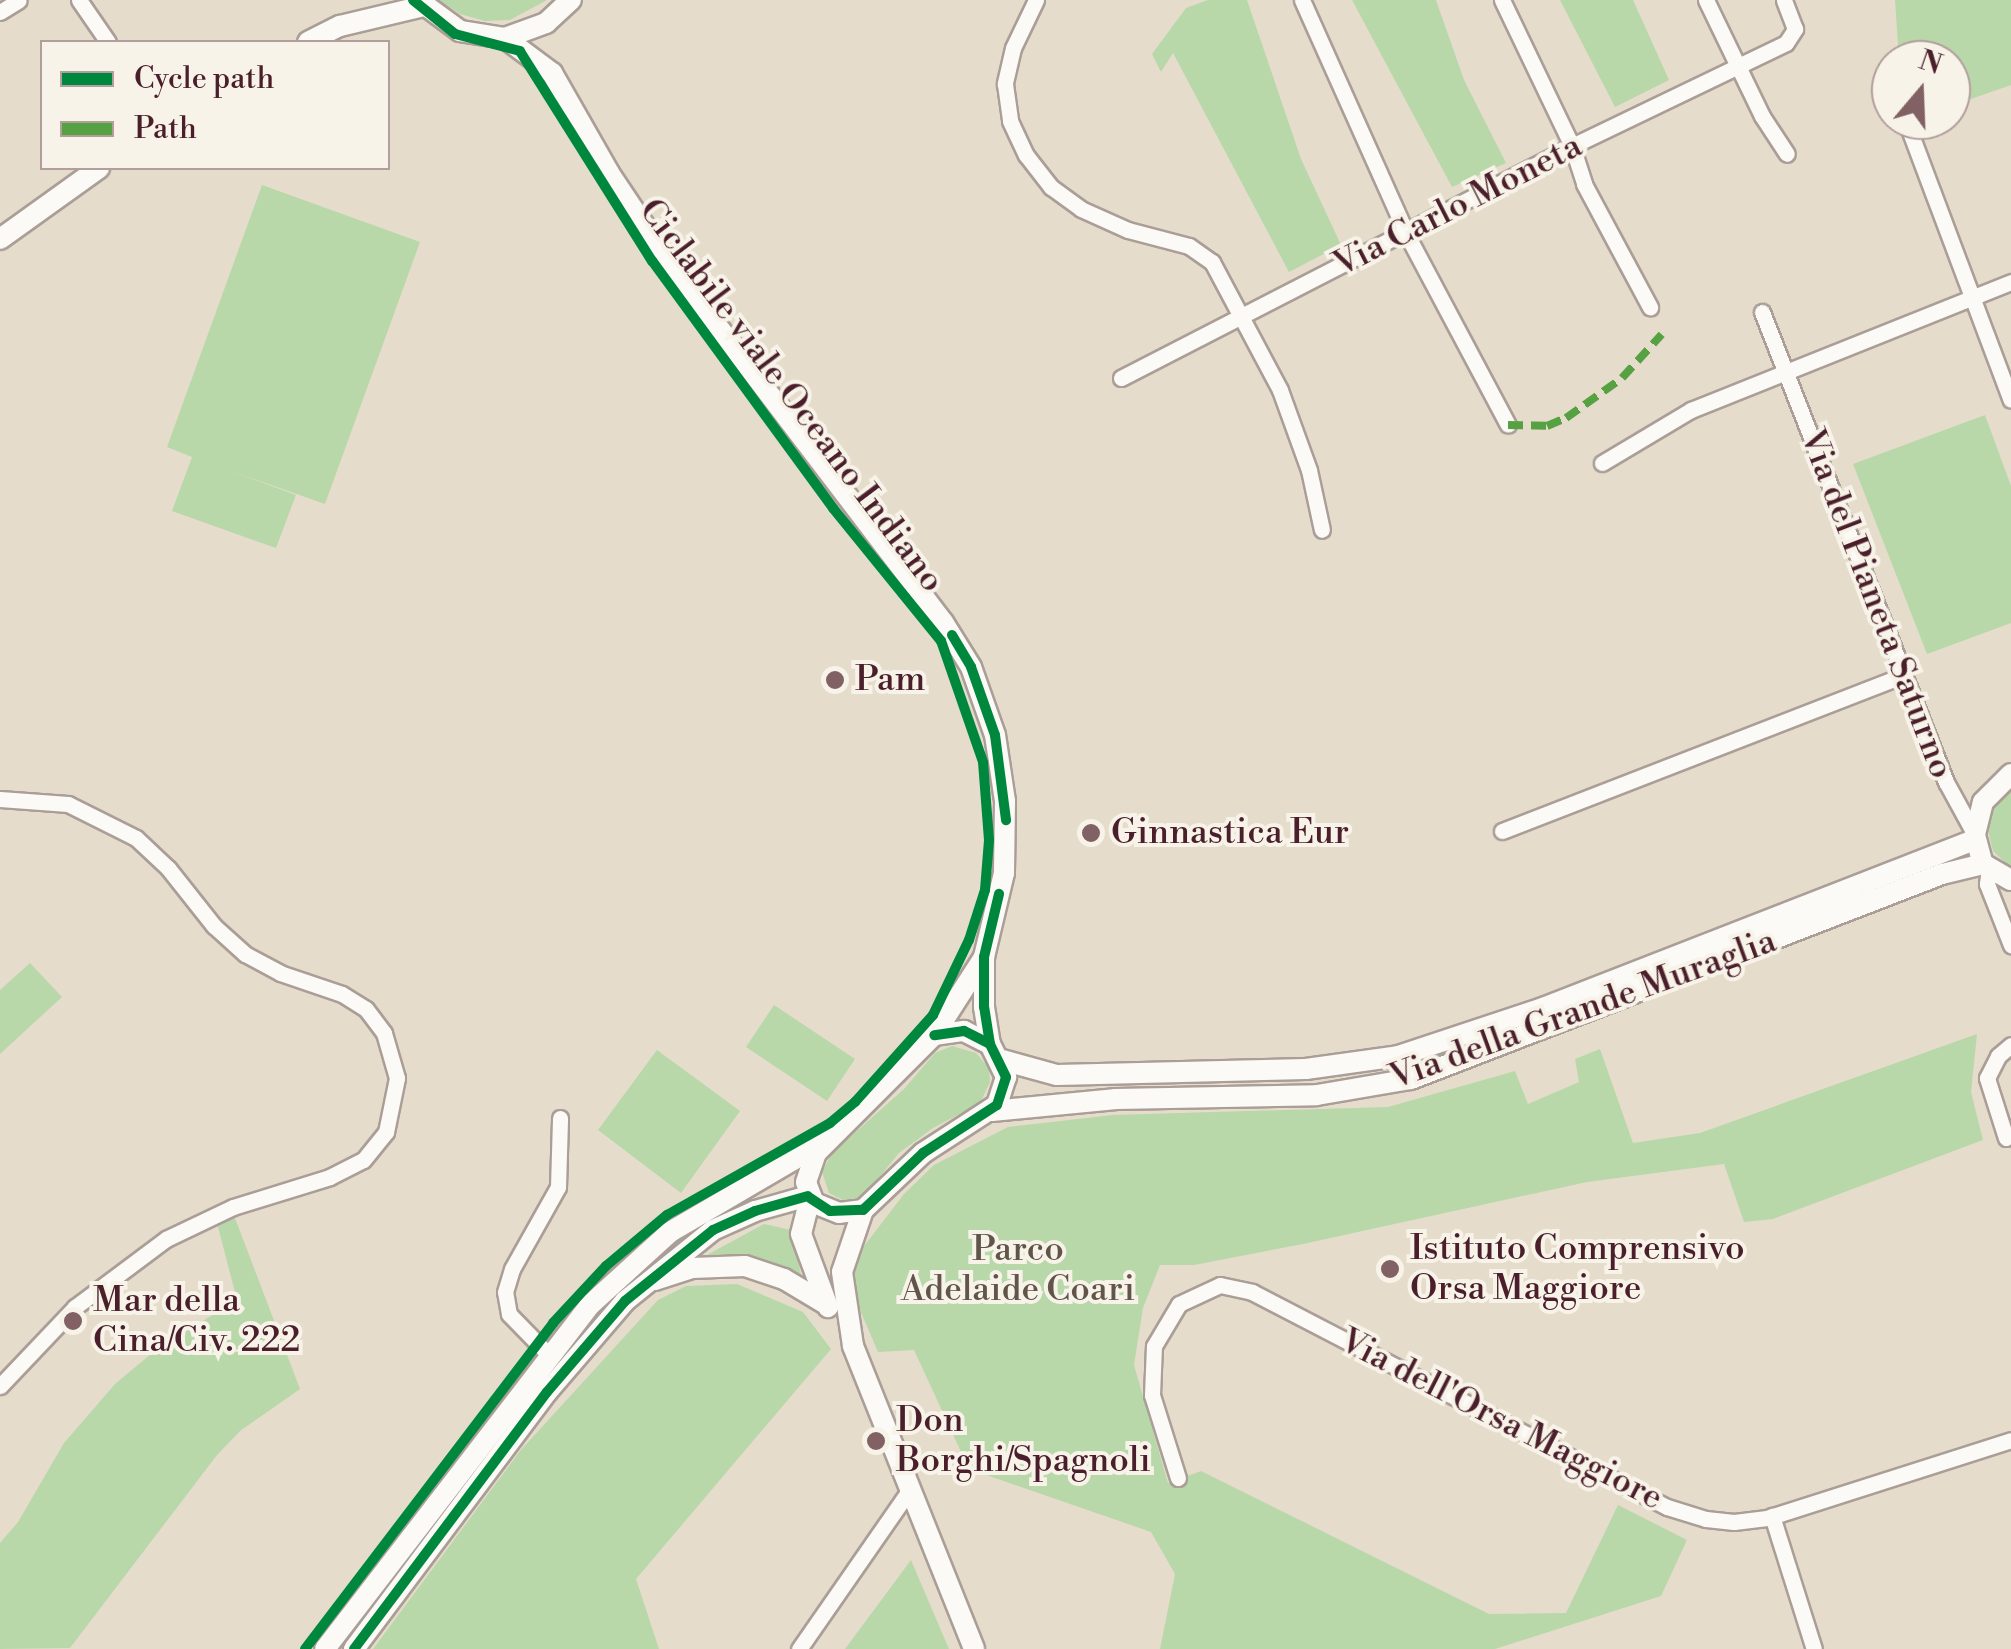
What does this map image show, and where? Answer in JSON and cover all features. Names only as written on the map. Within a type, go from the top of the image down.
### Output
[{"type":"street","points":[[0,12],[19,0]]},
{"type":"street","points":[[79,0],[107,40]]},
{"type":"street","points":[[340,26],[373,0]]},
{"type":"street","points":[[312,40],[340,26],[420,3],[460,32],[506,38],[546,23],[571,0]]},
{"type":"street","points":[[1036,0],[1011,56],[1005,90],[1010,121],[1032,165],[1051,188],[1081,209],[1203,253],[1215,266],[1238,318],[1283,397],[1310,470],[1322,530]]},
{"type":"street","points":[[1302,0],[1406,233],[1508,425]]},
{"type":"street","points":[[1502,0],[1572,146],[1584,184],[1650,307]]},
{"type":"street","points":[[1706,0],[1766,124],[1786,154]]},
{"type":"street","name":"Via Carlo Moneta","points":[[1122,378],[1572,146],[1739,67],[1795,34],[1784,0]]},
{"type":"street","points":[[325,1649],[548,1354],[591,1304],[660,1240],[824,1142],[874,1099],[934,1035],[984,957],[1004,873],[1006,817],[995,735],[971,667],[933,608],[670,264],[609,174],[552,73],[546,23]]},
{"type":"street","points":[[506,38],[552,73]]},
{"type":"street","points":[[1913,140],[2011,400]]},
{"type":"street","points":[[0,239],[96,170]]},
{"type":"street","points":[[1602,463],[1691,410],[1785,369],[2011,282]]},
{"type":"street","name":"Via del Pianeta Saturno","points":[[1762,312],[1946,782],[1975,837]]},
{"type":"street","points":[[1502,831],[1905,675]]},
{"type":"street","points":[[2011,774],[1983,802],[1975,837],[1986,866],[1987,884],[2011,945]]},
{"type":"street","points":[[0,798],[68,804],[136,838],[244,954],[280,973],[342,994],[366,1009],[388,1041],[397,1078],[386,1132],[363,1160],[330,1176],[233,1207],[166,1239],[62,1318],[0,1386]]},
{"type":"street","name":"Via della Grande Muraglia","points":[[934,1035],[964,1031],[996,1052],[1057,1076],[1306,1069],[1398,1056],[1543,1008],[1975,837]]},
{"type":"street","points":[[1986,866],[2011,880]]},
{"type":"street","name":"Via della Grande Muraglia","points":[[992,1111],[1116,1098],[1302,1096],[1410,1079],[1942,874],[1986,866]]},
{"type":"street","points":[[853,1346],[842,1272],[863,1210],[923,1153],[992,1111],[1005,1090],[984,957]]},
{"type":"street","points":[[2006,1138],[1987,1078],[1998,1056],[2011,1046]]},
{"type":"street","points":[[548,1354],[509,1314],[504,1292],[512,1269],[558,1187],[560,1118]]},
{"type":"street","points":[[824,1142],[808,1169],[809,1197],[801,1234],[826,1304],[853,1346],[908,1492],[974,1649]]},
{"type":"street","points":[[354,1649],[570,1364],[644,1284],[679,1254],[727,1222],[809,1197],[839,1213],[863,1210]]},
{"type":"street","points":[[644,1284],[692,1268],[736,1265],[784,1279],[826,1304]]},
{"type":"street","name":"Via dell'Orsa Maggiore","points":[[1178,1478],[1152,1395],[1154,1346],[1179,1304],[1202,1289],[1227,1284],[1252,1292],[1667,1507],[1724,1522],[1772,1516],[2011,1440]]},
{"type":"street","points":[[800,1649],[908,1492]]},
{"type":"street","points":[[1772,1516],[1814,1649]]},
{"type":"green space","points":[[439,0],[547,0],[510,20],[485,21],[460,14]]},
{"type":"green space","points":[[1208,0],[1247,0],[1301,159],[1341,245],[1289,272],[1173,53],[1161,72],[1152,54],[1186,8]]},
{"type":"green space","points":[[1352,0],[1436,0],[1464,80],[1506,163],[1452,187]]},
{"type":"green space","points":[[1560,0],[1633,0],[1669,80],[1615,107]]},
{"type":"green space","points":[[1895,0],[2011,0],[2011,85],[1971,99],[1971,40],[1898,40]]},
{"type":"green space","points":[[262,185],[420,242],[325,504],[231,471],[296,495],[276,548],[172,511],[192,457],[167,447]]},
{"type":"green space","points":[[1985,415],[2011,486],[2011,623],[1927,654],[1853,464]]},
{"type":"green space","points":[[2011,786],[2011,868],[1993,851],[1987,827],[1992,807]]},
{"type":"green space","points":[[30,963],[62,997],[0,1054],[0,990]]},
{"type":"green space","points":[[774,1005],[855,1059],[827,1101],[746,1047]]},
{"type":"green space","name":"Parco Adelaide Coari","points":[[1977,1034],[1971,1092],[1983,1140],[1773,1219],[1744,1222],[1724,1164],[1587,1182],[1303,1244],[1194,1265],[1160,1265],[1143,1308],[1134,1365],[1168,1483],[1201,1471],[1489,1614],[1566,1613],[1618,1505],[1687,1540],[1661,1596],[1495,1649],[1160,1649],[1175,1574],[1151,1532],[969,1469],[914,1350],[878,1352],[854,1296],[853,1277],[861,1250],[904,1194],[934,1165],[1008,1127],[1113,1115],[1388,1107],[1515,1071],[1528,1104],[1579,1082],[1575,1059],[1600,1049],[1633,1143],[1700,1133]]},
{"type":"green space","points":[[952,1046],[976,1053],[989,1068],[990,1082],[980,1103],[933,1128],[899,1153],[863,1197],[843,1200],[829,1193],[822,1172],[832,1153],[904,1089],[935,1053]]},
{"type":"green space","points":[[657,1050],[740,1111],[681,1193],[598,1130]]},
{"type":"green space","points":[[235,1218],[300,1389],[240,1431],[217,1455],[70,1648],[0,1649],[0,1543],[18,1522],[64,1443],[115,1384],[157,1349],[237,1300],[217,1223]]},
{"type":"green space","points":[[764,1224],[791,1230],[803,1283],[753,1257],[707,1255]]},
{"type":"green space","points":[[737,1284],[803,1312],[831,1349],[636,1579],[659,1649],[373,1649],[520,1451],[658,1300],[686,1286]]},
{"type":"green space","points":[[911,1560],[949,1649],[845,1649]]},
{"type":"marked path","points":[[1508,425],[1547,426],[1566,418],[1622,378],[1662,334]]},
{"type":"cycle path","name":"Ciclabile viale Oceano Indiano","points":[[305,1649],[553,1323],[606,1266],[667,1215],[830,1123],[855,1102],[933,1015],[969,940],[985,890],[989,840],[983,762],[941,641],[833,508],[652,261],[520,51],[455,34],[413,0]]},
{"type":"cycle path","points":[[952,635],[971,667],[995,735],[1006,820]]},
{"type":"cycle path","points":[[990,1044],[984,1007],[984,957],[999,894]]},
{"type":"cycle path","points":[[810,1198],[830,1211],[863,1210],[923,1153],[997,1105],[1006,1077],[990,1044],[964,1031],[934,1035]]},
{"type":"cycle path","points":[[354,1649],[547,1392],[625,1301],[713,1230],[755,1211],[808,1196]]},
{"type":"place","name":"Pam","points":[[835,680]]},
{"type":"place","name":"Ginnastica Eur","points":[[1091,833]]},
{"type":"place","name":"Istituto Comprensivo Orsa Maggiore","points":[[1390,1269]]},
{"type":"place","name":"Mar della Cina/Civ. 222","points":[[73,1321]]},
{"type":"place","name":"Don Borghi/Spagnoli","points":[[876,1441]]}]
